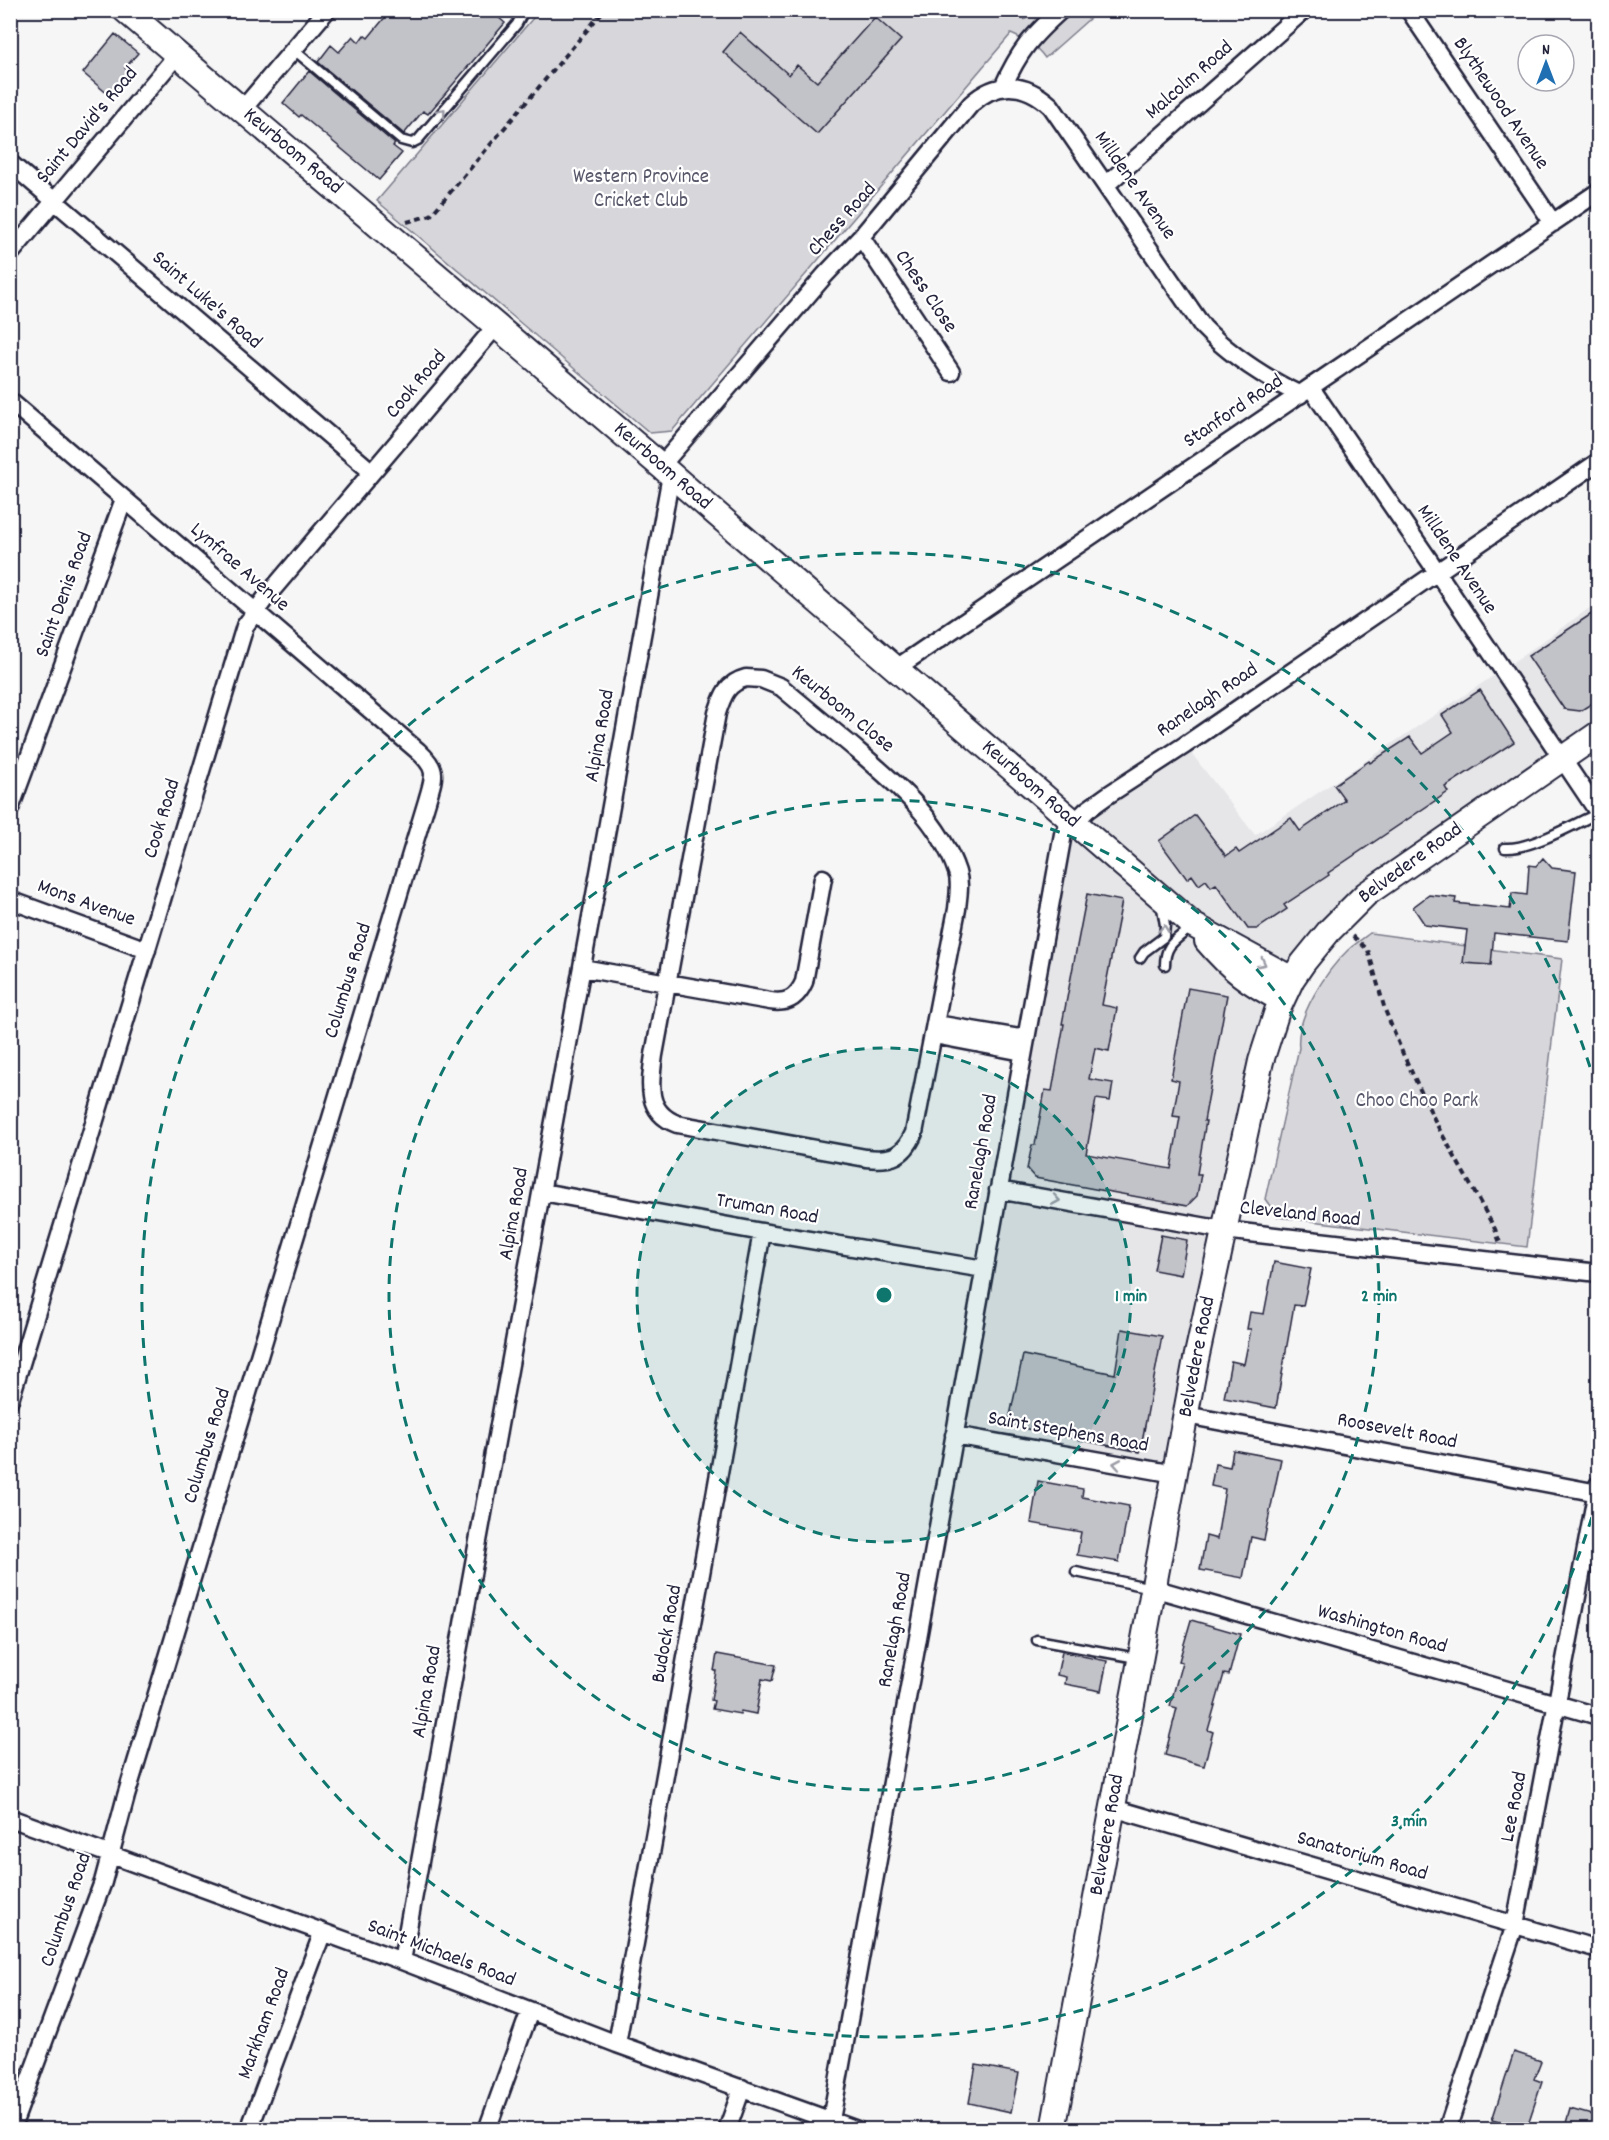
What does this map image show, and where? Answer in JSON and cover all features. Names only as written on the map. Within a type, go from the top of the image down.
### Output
[{"type":"main road","name":"Keurboom Road","points":[[125,10],[666,471],[1194,926],[1287,990]]},
{"type":"main road","name":"Belvedere Road","points":[[1053,2130],[1186,1415],[1261,1061],[1287,990],[1329,931],[1366,894],[1599,734]]},
{"type":"street","points":[[242,110],[327,10]]},
{"type":"street","points":[[1002,87],[1017,57],[1061,10]]},
{"type":"street","name":"Malcolm Road","points":[[1106,185],[1304,10]]},
{"type":"street","name":"Blythewood Avenue","points":[[1409,10],[1553,223]]},
{"type":"street","name":"Saint David's Road","points":[[10,254],[177,55]]},
{"type":"street","name":"Milldene Avenue","points":[[1002,87],[1020,88],[1033,92],[1055,112],[1203,327],[1214,338],[1282,386],[1305,392],[1437,572],[1599,813]]},
{"type":"street","name":"Chess Road","points":[[666,471],[825,275],[861,237],[970,104],[982,94],[1002,87]]},
{"type":"street","name":"Saint Luke's Road","points":[[10,163],[372,472]]},
{"type":"street","name":"Stanford Road","points":[[895,669],[1599,192]]},
{"type":"street","name":"Chess Close","points":[[861,237],[951,372]]},
{"type":"street","name":"Cook Road","points":[[10,1400],[18,1349],[147,950],[243,631],[255,611],[496,326]]},
{"type":"street","name":"Lynfrae Avenue","points":[[10,401],[418,751],[431,763],[434,772]]},
{"type":"street","name":"Ranelagh Road","points":[[831,2120],[1063,834],[1073,822],[1108,795],[1185,745],[1599,462]]},
{"type":"street","name":"Alpina Road","points":[[402,1961],[582,968],[666,471]]},
{"type":"street","name":"Saint Denis Road","points":[[10,809],[124,499]]},
{"type":"street","name":"Keurboom Close","points":[[761,679],[781,687],[894,782],[913,801],[944,844],[958,874],[959,887],[935,1029],[915,1133],[908,1146],[898,1155],[878,1160],[677,1124],[660,1115],[652,1097],[654,1055],[720,704],[728,687],[736,680],[761,679]]},
{"type":"street","name":"Columbus Road","points":[[11,2130],[103,1882],[434,772]]},
{"type":"street","points":[[582,968],[777,1002],[790,1000],[800,991],[804,982],[823,878]]},
{"type":"street","name":"Mons Avenue","points":[[10,900],[147,950]]},
{"type":"street","points":[[935,1029],[1024,1046]]},
{"type":"street","name":"Cleveland Road","points":[[998,1190],[1224,1230],[1599,1273]]},
{"type":"street","name":"Truman Road","points":[[542,1192],[984,1269]]},
{"type":"street","name":"Budock Road","points":[[617,2044],[762,1232]]},
{"type":"street","name":"Roosevelt Road","points":[[1186,1415],[1598,1490]]},
{"type":"street","name":"Saint Stephens Road","points":[[954,1435],[1174,1474]]},
{"type":"street","name":"Lee Road","points":[[1447,2130],[1515,1925],[1598,1490]]},
{"type":"street","name":"Washington Road","points":[[1153,1588],[1599,1716]]},
{"type":"street","name":"Sanatorium Road","points":[[1113,1808],[1599,1949]]},
{"type":"street","name":"Saint Michaels Road","points":[[10,1818],[322,1934],[402,1961],[617,2044],[857,2130]]},
{"type":"street","name":"Markham Road","points":[[249,2130],[322,1934]]},
{"type":"street","points":[[486,2130],[530,2011]]},
{"type":"street","points":[[727,2130],[742,2088]]},
{"type":"lane","points":[[294,50],[399,138],[409,143],[418,140],[519,21],[524,10]]},
{"type":"lane","points":[[1505,848],[1529,845],[1599,813]]},
{"type":"lane","points":[[1140,958],[1144,952],[1164,937],[1165,917],[1153,891]]},
{"type":"lane","points":[[1165,965],[1166,953],[1170,945],[1194,926]]},
{"type":"lane","points":[[1076,1572],[1153,1588]]},
{"type":"lane","points":[[1037,1640],[1141,1658]]},
{"type":"path","points":[[402,221],[407,222],[431,215],[604,10]]},
{"type":"path","points":[[974,10],[975,18]]},
{"type":"path","points":[[1353,936],[1368,950],[1385,1010],[1403,1053],[1442,1135],[1495,1229],[1501,1247]]},
{"type":"shaded area","points":[[1598,602],[1598,734],[1381,882],[1292,979],[1175,1474],[954,1435],[1063,834],[1185,745],[1255,835],[1502,670]]},
{"type":"green space","name":"Western Province Cricket Club","points":[[539,11],[1098,11],[1045,58],[1030,43],[1011,34],[672,431],[650,433],[377,201]]},
{"type":"green space","name":"Choo Choo Park","points":[[1370,933],[1562,959],[1527,1247],[1278,1217],[1265,1199],[1299,1048],[1299,1036],[1307,1009],[1322,982],[1339,959]]},
{"type":"building","points":[[391,10],[490,10],[505,23],[428,114],[423,111],[404,134],[318,62],[331,45],[339,52],[353,36],[359,42],[364,35],[368,38]]},
{"type":"building","points":[[875,17],[901,40],[817,134],[723,52],[740,32],[789,75],[797,65],[817,82]]},
{"type":"building","points":[[115,34],[138,53],[125,68],[129,72],[110,96],[83,73]]},
{"type":"building","points":[[309,71],[395,144],[393,146],[402,153],[379,180],[301,115],[299,117],[283,103]]},
{"type":"building","points":[[1599,609],[1599,699],[1580,711],[1564,709],[1528,656]]},
{"type":"building","points":[[1480,690],[1514,742],[1445,787],[1448,792],[1328,873],[1329,875],[1284,905],[1287,909],[1257,929],[1248,929],[1216,884],[1211,887],[1206,880],[1199,885],[1192,875],[1187,879],[1159,841],[1195,815],[1226,856],[1236,849],[1239,853],[1291,818],[1300,831],[1345,800],[1334,785],[1369,761],[1370,763],[1410,737],[1422,753],[1453,732],[1442,715]]},
{"type":"building","points":[[1543,858],[1552,868],[1576,871],[1568,941],[1494,933],[1491,965],[1463,963],[1467,930],[1425,925],[1413,907],[1429,895],[1456,898],[1455,903],[1510,909],[1512,893],[1527,895],[1529,865],[1536,866]]},
{"type":"building","points":[[1087,894],[1122,901],[1102,1005],[1117,1008],[1109,1051],[1095,1048],[1089,1079],[1113,1083],[1110,1101],[1096,1099],[1086,1154],[1171,1169],[1180,1117],[1173,1116],[1179,1081],[1171,1079],[1188,988],[1227,995],[1204,1121],[1206,1121],[1197,1174],[1201,1174],[1197,1196],[1187,1206],[1035,1178],[1027,1169],[1032,1145],[1035,1145],[1045,1090],[1052,1091],[1064,1024],[1062,1024]]},
{"type":"building","points":[[1161,1235],[1187,1240],[1181,1275],[1154,1270]]},
{"type":"building","points":[[1274,1262],[1311,1269],[1303,1306],[1294,1305],[1276,1408],[1224,1398],[1231,1361],[1244,1364],[1251,1329],[1247,1329],[1250,1312],[1264,1314]]},
{"type":"building","points":[[1122,1329],[1162,1336],[1140,1452],[1008,1425],[1023,1355],[1115,1374]]},
{"type":"building","points":[[1233,1450],[1281,1459],[1264,1540],[1251,1537],[1243,1578],[1200,1570],[1206,1536],[1217,1539],[1225,1489],[1211,1486],[1215,1464],[1230,1467]]},
{"type":"building","points":[[1038,1481],[1083,1489],[1082,1497],[1129,1506],[1119,1562],[1077,1555],[1081,1532],[1031,1523]]},
{"type":"building","points":[[1191,1620],[1240,1634],[1229,1675],[1224,1674],[1208,1730],[1213,1732],[1204,1766],[1165,1755],[1177,1708],[1170,1706],[1182,1662],[1179,1661]]},
{"type":"building","points":[[1062,1652],[1107,1661],[1101,1691],[1065,1684],[1066,1677],[1057,1675]]},
{"type":"building","points":[[717,1654],[776,1665],[772,1681],[762,1679],[756,1714],[741,1711],[740,1714],[712,1709],[714,1701],[711,1700]]},
{"type":"building","points":[[1514,2052],[1541,2061],[1534,2079],[1542,2082],[1526,2130],[1492,2120]]},
{"type":"building","points":[[976,2065],[1019,2073],[1011,2112],[969,2103]]},
{"type":"building","points":[[1570,2109],[1599,2117],[1599,2130],[1564,2130]]}]
